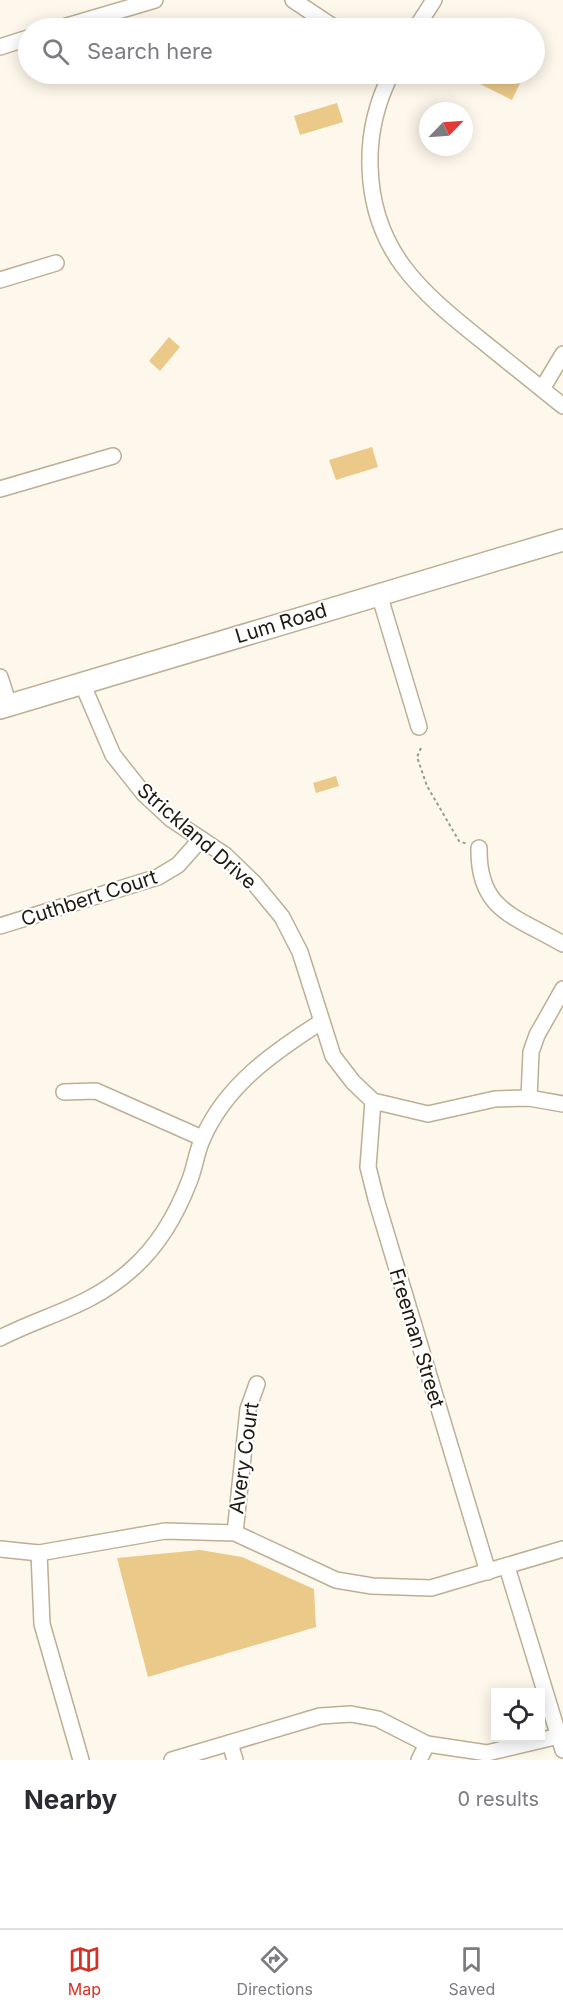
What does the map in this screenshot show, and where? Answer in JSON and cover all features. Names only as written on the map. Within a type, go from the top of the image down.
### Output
[{"type":"street","points":[[94,18],[155,0]]},
{"type":"street","points":[[292,0],[320,18]]},
{"type":"street","points":[[422,18],[434,0]]},
{"type":"street","points":[[0,46],[18,41]]},
{"type":"street","points":[[387,84],[376,114],[369,150],[371,193],[382,232],[424,293],[563,406]]},
{"type":"street","points":[[0,280],[56,263]]},
{"type":"street","points":[[542,389],[563,354]]},
{"type":"street","points":[[0,489],[113,456]]},
{"type":"street","name":"Lum Road","points":[[4,707],[563,540]]},
{"type":"street","points":[[379,594],[419,727]]},
{"type":"street","points":[[0,677],[4,707]]},
{"type":"street","name":"Strickland Drive","points":[[82,683],[113,755],[144,794],[171,819],[225,855],[254,883],[282,917],[300,952],[333,1056],[353,1082],[373,1101]]},
{"type":"street","name":"Cuthbert Court","points":[[0,926],[158,877],[178,865],[201,839]]},
{"type":"street","points":[[479,848],[478,872],[489,897],[501,908],[563,944]]},
{"type":"street","points":[[529,1098],[531,1053],[537,1035],[563,989]]},
{"type":"street","points":[[0,1338],[97,1296],[133,1269],[172,1219],[190,1181],[202,1138],[220,1109],[241,1083],[274,1052],[321,1022]]},
{"type":"street","points":[[64,1092],[96,1091],[202,1138]]},
{"type":"street","points":[[373,1101],[428,1114],[495,1099],[529,1098],[563,1104]]},
{"type":"street","name":"Freeman Street","points":[[373,1101],[368,1167],[488,1572]]},
{"type":"street","name":"Avery Court","points":[[235,1533],[248,1409],[256,1384]]},
{"type":"street","points":[[0,1549],[39,1553],[165,1531],[235,1533],[314,1572],[336,1580],[372,1586],[431,1588],[563,1550]]},
{"type":"street","points":[[39,1553],[42,1624],[81,1760]]},
{"type":"street","points":[[172,1760],[320,1716],[351,1714],[378,1719],[428,1744],[487,1753],[561,1743],[507,1567]]},
{"type":"street","points":[[230,1743],[236,1760]]},
{"type":"street","points":[[418,1760],[428,1744]]},
{"type":"path","points":[[421,748],[417,757],[427,786],[459,841],[479,848]]},
{"type":"shaded area","points":[[480,84],[520,84],[512,100]]},
{"type":"shaded area","points":[[337,103],[343,122],[300,135],[294,116]]},
{"type":"shaded area","points":[[169,337],[180,347],[160,371],[149,361]]},
{"type":"shaded area","points":[[372,447],[378,467],[336,480],[329,460]]},
{"type":"shaded area","points":[[336,776],[339,786],[316,793],[313,783]]},
{"type":"shaded area","points":[[200,1550],[242,1557],[314,1589],[316,1627],[148,1677],[117,1558]]}]
